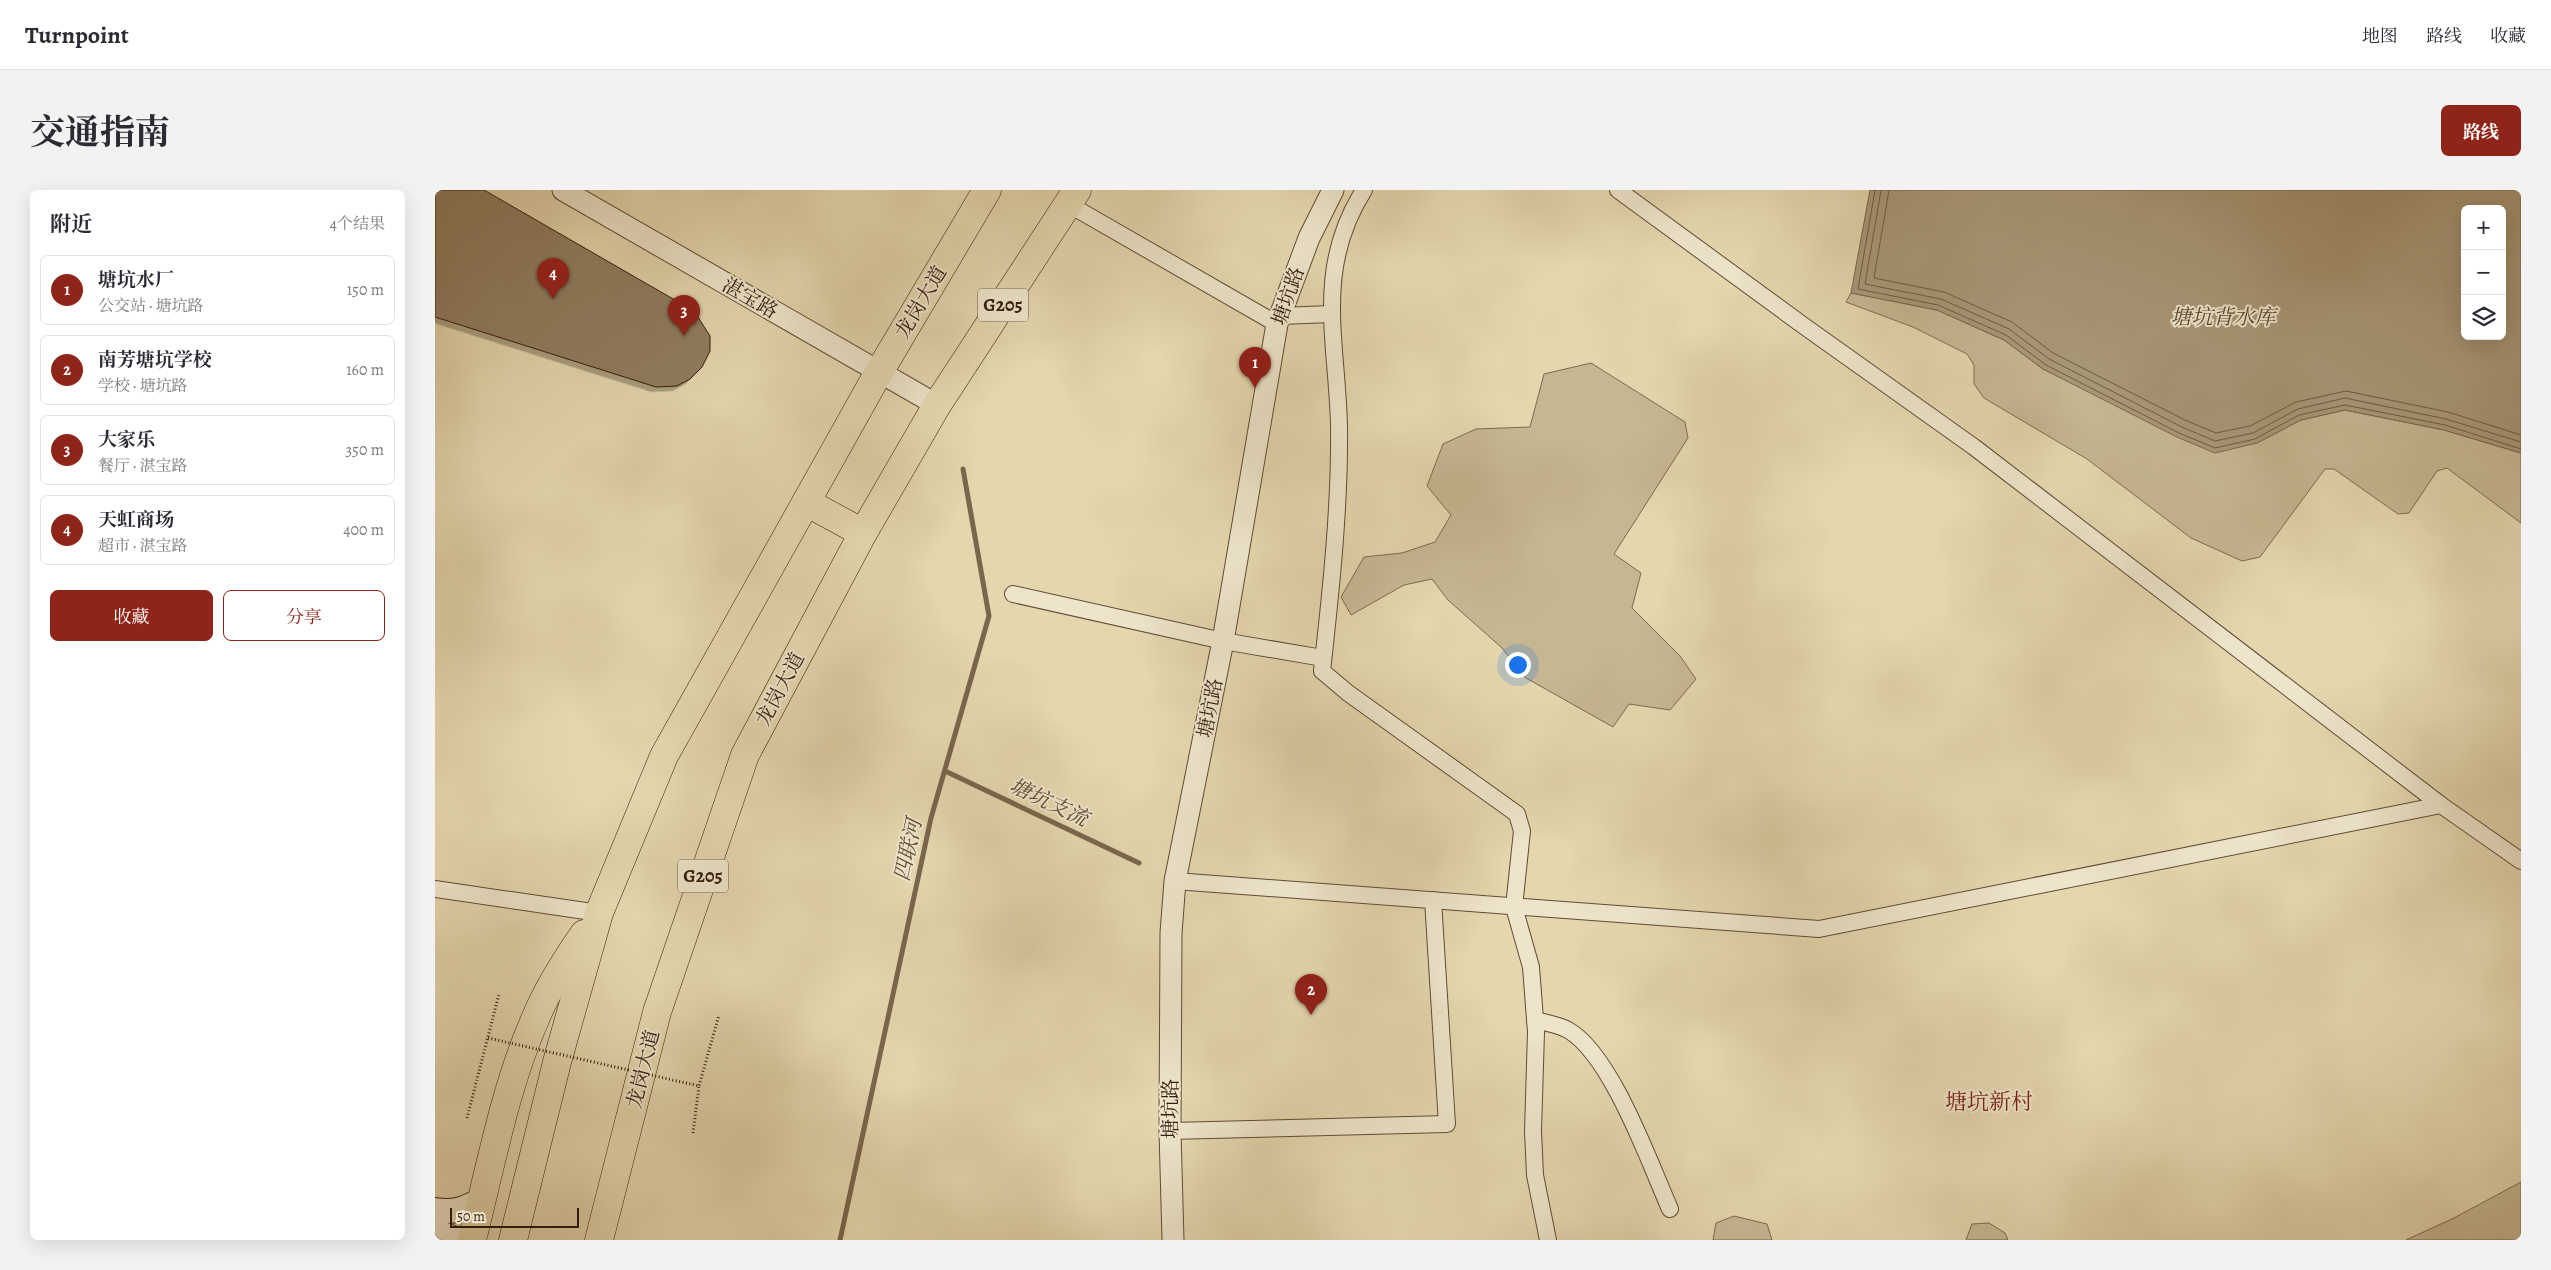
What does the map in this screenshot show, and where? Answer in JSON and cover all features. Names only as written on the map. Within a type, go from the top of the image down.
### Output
[{"type":"highway","name":"龙岗大道","points":[[513,1240],[557,1062],[599,912],[663,756],[879,372],[987,190]]},
{"type":"highway","name":"龙岗大道","points":[[599,1240],[657,1012],[745,755],[863,533],[937,405],[1073,197]]},
{"type":"highway","points":[[806,502],[863,533]]},
{"type":"highway","points":[[472,1240],[513,1078],[536,1016],[566,960],[599,912]]},
{"type":"main road","points":[[435,1210],[449,1212],[466,1209],[482,1199]]},
{"type":"main road","points":[[435,1231],[458,1240]]},
{"type":"street","name":"湛宝路","points":[[563,190],[937,405]]},
{"type":"street","name":"塘坑路","points":[[1173,1240],[1170,1131],[1171,933],[1175,881],[1223,641],[1278,320],[1309,238],[1333,190]]},
{"type":"street","points":[[1364,190],[1353,208],[1341,239],[1332,279],[1331,314],[1339,425],[1335,541],[1322,671],[1348,693],[1517,814],[1522,831],[1514,907],[1531,967],[1535,1020],[1533,1131],[1535,1175],[1548,1240]]},
{"type":"street","points":[[1618,190],[1974,447],[2441,805],[2521,860]]},
{"type":"street","points":[[1073,197],[1278,320],[1331,314]]},
{"type":"street","points":[[1013,594],[1223,641],[1323,658]]},
{"type":"street","points":[[1175,881],[1819,929],[2441,805]]},
{"type":"street","points":[[435,889],[599,912]]},
{"type":"street","points":[[1170,1131],[1447,1124],[1433,900]]},
{"type":"street","points":[[1535,1020],[1567,1030],[1581,1040],[1598,1061],[1616,1089],[1670,1209]]},
{"type":"path","points":[[467,1118],[499,994]]},
{"type":"path","points":[[693,1133],[699,1086],[719,1015]]},
{"type":"path","points":[[488,1038],[699,1086]]},
{"type":"shaded area","points":[[1851,293],[1937,310],[2004,340],[2043,369],[2111,402],[2257,443],[2301,420],[2345,410],[2444,430],[2521,453],[2521,523],[2447,468],[2437,471],[2409,513],[2398,514],[2334,469],[2325,469],[2260,557],[2242,561],[2191,538],[2087,459],[1984,398],[1974,384],[1974,365],[1967,354],[1913,327],[1846,302]]},
{"type":"shaded area","points":[[1591,363],[1685,422],[1688,438],[1614,554],[1641,573],[1632,608],[1680,656],[1696,679],[1670,710],[1629,704],[1613,727],[1526,678],[1502,648],[1448,600],[1432,579],[1404,585],[1351,615],[1341,597],[1364,557],[1402,553],[1435,542],[1451,515],[1427,486],[1443,444],[1476,429],[1530,427],[1544,374]]},
{"type":"shaded area","points":[[2521,1182],[2521,1240],[2406,1240],[2454,1218]]},
{"type":"shaded area","points":[[1734,1216],[1767,1224],[1772,1240],[1713,1240],[1716,1223]]},
{"type":"shaded area","points":[[1989,1223],[2005,1233],[2008,1240],[1966,1240],[1972,1224]]},
{"type":"water","name":"塘坑背水库","points":[[1870,190],[2521,190],[2521,453],[2444,430],[2345,410],[2301,420],[2257,443],[2215,453],[2177,437],[2043,369],[2004,340],[1937,310],[1851,293]]},
{"type":"building","points":[[435,190],[484,190],[694,311],[710,336],[710,351],[702,367],[690,379],[677,386],[656,387],[435,317]]},
{"type":"waterway","name":"四联河","points":[[840,1240],[931,818],[989,616],[963,469]]},
{"type":"waterway","name":"塘坑支流","points":[[945,771],[1139,863]]},
{"type":"place","name":"天虹商场","points":[[553,299]]},
{"type":"place","name":"大家乐","points":[[684,336]]},
{"type":"place","name":"塘坑水厂","points":[[1255,388]]},
{"type":"place","name":"南芳塘坑学校","points":[[1311,1015]]},
{"type":"district","name":"塘坑新村","points":[[1989,1102]]}]
